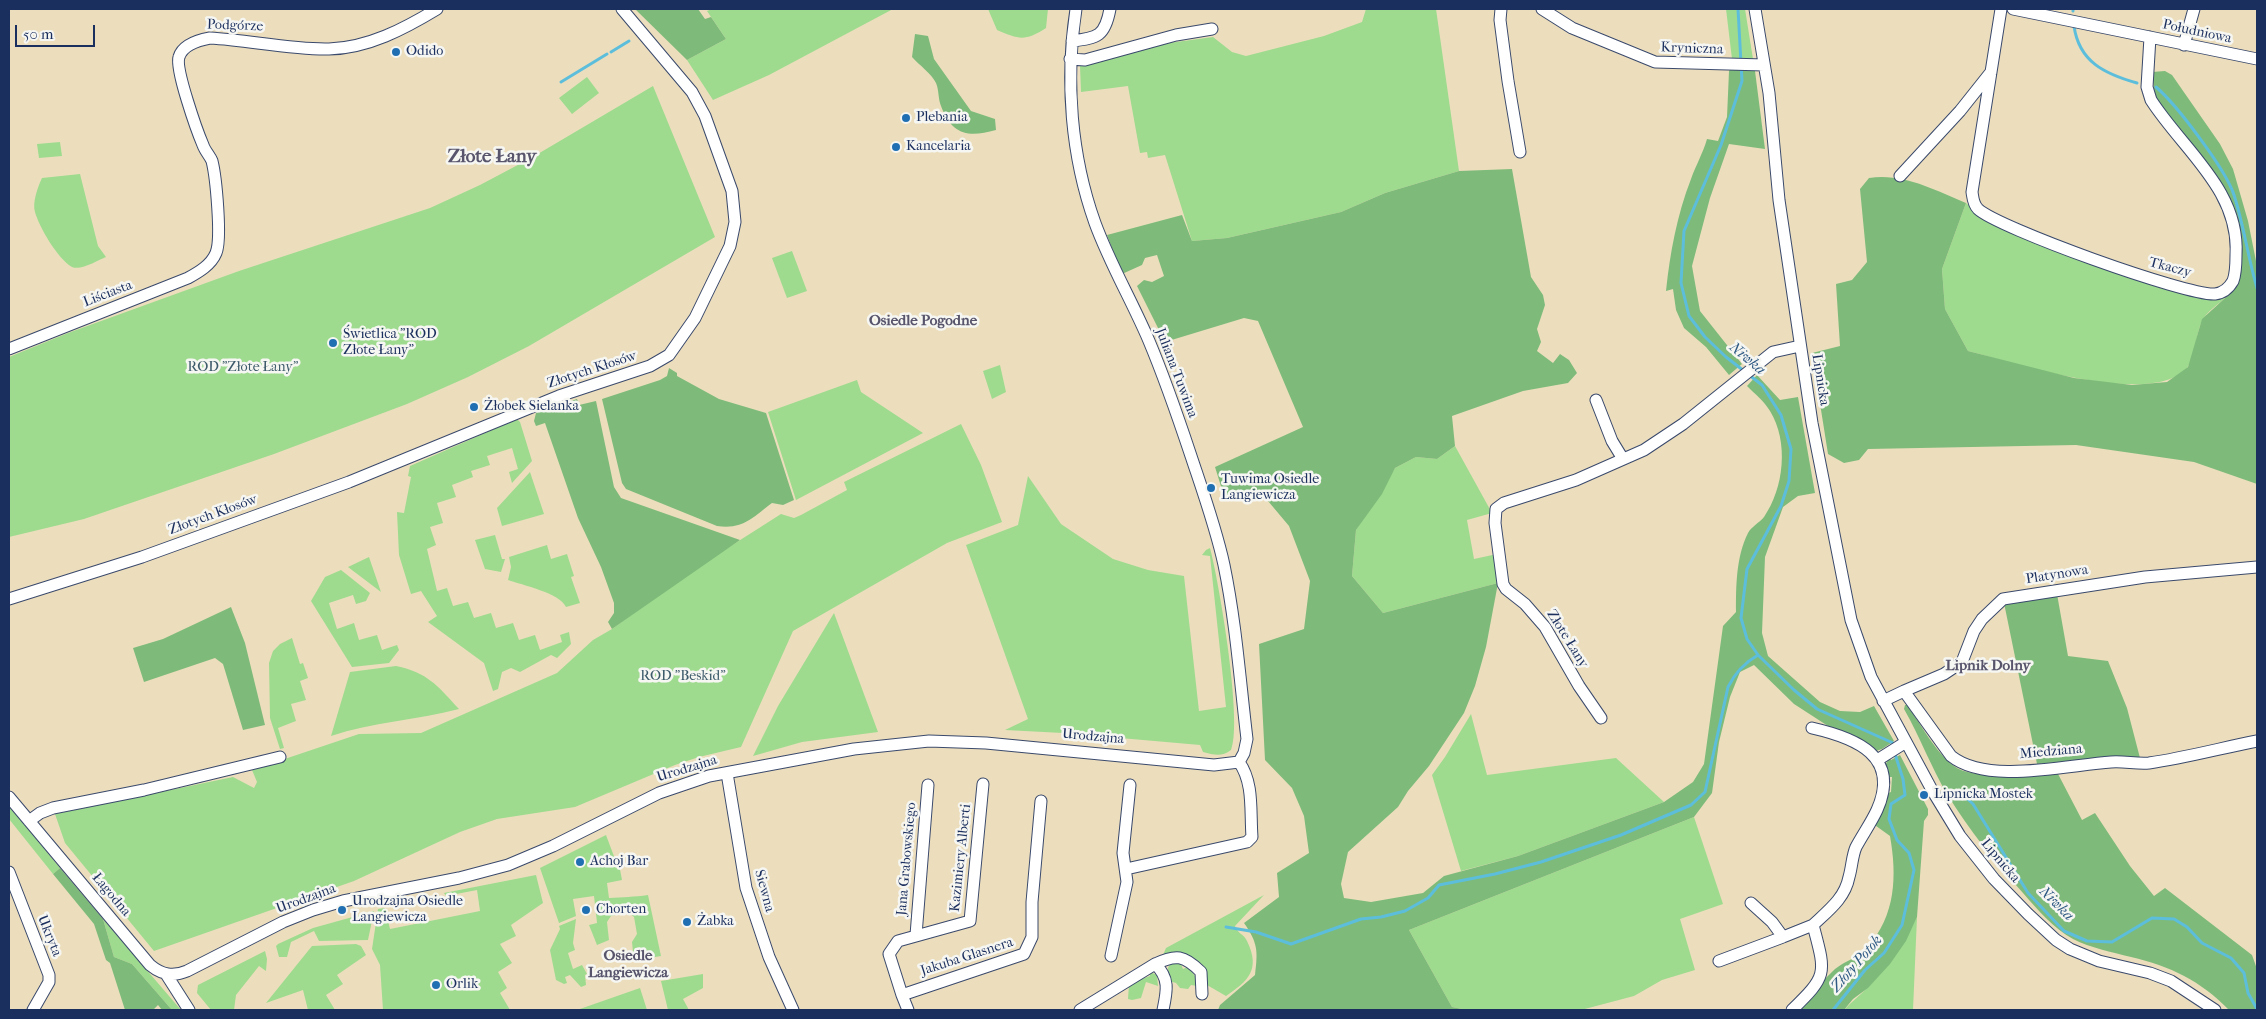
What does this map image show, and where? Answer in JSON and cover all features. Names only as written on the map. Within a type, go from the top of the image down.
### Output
[{"type":"street","name":"Podgórze","points":[[212,258],[216,251],[219,231],[212,160],[198,133],[180,70],[178,58],[183,49],[197,40],[210,38],[318,48],[344,47],[389,35],[437,9]]},
{"type":"street","name":"Złotych Kłosów","points":[[9,599],[142,557],[349,482],[559,396],[650,366],[669,355],[683,339],[695,318],[730,246],[735,222],[732,191],[706,116],[692,92],[622,9]]},
{"type":"street","name":"Juliana Tuwima","points":[[1076,9],[1070,59],[1074,132],[1087,195],[1107,252],[1159,367],[1219,544],[1231,604],[1246,739],[1241,758]]},
{"type":"street","points":[[1072,41],[1088,39],[1101,34],[1107,26],[1110,9]]},
{"type":"street","points":[[1501,9],[1500,20],[1520,152]]},
{"type":"street","name":"Kryniczna","points":[[1542,9],[1572,28],[1644,60],[1669,64],[1764,65]]},
{"type":"street","name":"Lipnicka","points":[[1755,9],[1764,65],[1779,200],[1813,432],[1851,620],[1862,655],[1902,745],[1960,836],[1994,879],[2056,940],[2083,955],[2171,981],[2215,1010]]},
{"type":"street","name":"Tkaczy","points":[[2001,9],[1972,192],[1977,208],[1985,214],[2036,237],[2136,274],[2208,294],[2221,293],[2231,284],[2235,272],[2236,244],[2234,223],[2226,201],[2211,177],[2151,100],[2147,87],[2150,37]]},
{"type":"street","name":"Południowa","points":[[2012,9],[2257,59]]},
{"type":"street","points":[[2184,44],[2194,9]]},
{"type":"street","points":[[1070,59],[1085,60],[1176,35],[1212,29]]},
{"type":"street","name":"Tkaczy","points":[[1900,176],[1960,111],[1992,70]]},
{"type":"street","name":"Liściasta","points":[[9,349],[188,278],[207,266],[212,258]]},
{"type":"street","name":"Złote Łany","points":[[1601,718],[1579,686],[1544,627],[1525,604],[1506,589],[1503,584],[1496,509],[1504,503],[1576,480],[1644,450],[1683,424],[1772,352],[1800,346]]},
{"type":"street","points":[[1596,400],[1612,441],[1623,459]]},
{"type":"street","name":"Platynowa","points":[[1904,691],[1944,674],[1962,662],[1974,631],[1982,619],[2003,599],[2145,577],[2257,568]]},
{"type":"street","points":[[1883,702],[1904,691]]},
{"type":"street","name":"Miedziana","points":[[1904,691],[1950,756],[1964,765],[1982,769],[2018,770],[2112,762],[2149,763],[2257,741]]},
{"type":"street","points":[[1812,728],[1854,742],[1881,757]]},
{"type":"street","name":"Urodzajna","points":[[166,974],[182,973],[283,922],[321,908],[343,901],[476,874],[514,863],[553,846],[659,793],[686,783],[727,773],[854,748],[930,741],[986,743],[1214,765],[1241,758]]},
{"type":"street","points":[[1881,757],[1902,745]]},
{"type":"street","points":[[29,821],[40,813],[53,808],[144,790],[280,757]]},
{"type":"street","points":[[1719,961],[1813,925],[1838,900],[1847,886],[1855,849],[1877,809],[1883,790],[1881,757]]},
{"type":"street","points":[[1126,869],[1247,842],[1252,837],[1249,784],[1241,758]]},
{"type":"street","name":"Siewna","points":[[727,773],[746,888],[769,957],[793,1010]]},
{"type":"street","name":"Kazimiery Alberti","points":[[902,995],[889,954],[898,942],[916,935],[970,921],[983,784]]},
{"type":"street","name":"Jana Grabowskiego","points":[[916,935],[928,785]]},
{"type":"street","points":[[1111,956],[1127,882],[1123,853],[1130,785]]},
{"type":"street","name":"Łagodna","points":[[9,797],[150,965],[166,974],[189,1010]]},
{"type":"street","name":"Jakuba Glasnera","points":[[902,995],[1024,954],[1032,937],[1032,902],[1041,800]]},
{"type":"street","name":"Ukryta","points":[[9,872],[49,975],[49,982],[33,1010]]},
{"type":"street","points":[[1751,903],[1772,922],[1783,937]]},
{"type":"street","points":[[1792,1010],[1818,984],[1822,975],[1822,962],[1813,925]]},
{"type":"street","points":[[1080,1010],[1171,956],[1188,959],[1201,972],[1202,994]]},
{"type":"street","points":[[1155,964],[1164,973],[1166,992],[1163,1010]]},
{"type":"street","points":[[902,995],[908,1010]]},
{"type":"green space","points":[[635,9],[698,9],[705,19],[711,17],[726,39],[687,60]]},
{"type":"green space","points":[[712,9],[893,9],[769,75],[713,100],[687,60],[726,39],[707,11]]},
{"type":"green space","points":[[988,9],[1048,9],[1046,28],[1027,37],[1016,37],[997,30]]},
{"type":"green space","points":[[1366,9],[1436,9],[1459,171],[1385,193],[1341,212],[1227,238],[1192,241],[1165,155],[1148,158],[1147,152],[1140,153],[1128,86],[1081,92],[1080,66],[1169,43],[1213,37],[1232,52],[1246,56],[1324,36],[1362,22]]},
{"type":"green space","points":[[1726,9],[1745,9],[1753,59],[1732,59]]},
{"type":"green space","points":[[915,34],[928,36],[934,59],[971,111],[995,119],[996,130],[969,134],[962,132],[950,123],[941,106],[934,80],[912,57]]},
{"type":"green space","points":[[1731,69],[1751,69],[1755,71],[1765,149],[1729,144],[1710,198],[1692,266],[1700,311],[1742,364],[1729,375],[1706,347],[1684,328],[1676,310],[1673,289],[1666,291],[1675,234],[1686,193],[1707,139],[1718,141],[1727,117],[1729,71]]},
{"type":"green space","points":[[2165,71],[2172,75],[2220,144],[2233,169],[2248,221],[2257,266],[2257,484],[2194,462],[2076,445],[1868,449],[1859,460],[1844,463],[1828,454],[1812,353],[1840,346],[1836,284],[1852,280],[1867,262],[1860,189],[1869,178],[1882,177],[1907,180],[1966,203],[1942,269],[1945,309],[1968,351],[2074,378],[2132,385],[2167,382],[2188,367],[2202,319],[2235,289],[2239,278],[2240,228],[2231,201],[2218,177],[2169,118],[2155,97],[2152,72]]},
{"type":"green space","points":[[587,77],[599,93],[572,114],[559,98]]},
{"type":"green space","name":"ROD \"Złote Łany\"","points":[[653,86],[715,237],[529,346],[468,377],[407,404],[274,454],[84,519],[9,537],[9,357],[68,333],[239,271],[430,208],[480,185],[531,158]]},
{"type":"green space","points":[[60,142],[62,156],[39,158],[37,144]]},
{"type":"green space","points":[[1512,169],[1531,277],[1543,295],[1545,305],[1537,329],[1541,342],[1537,351],[1553,363],[1560,354],[1569,360],[1577,373],[1568,383],[1523,391],[1452,416],[1455,446],[1437,459],[1416,457],[1395,468],[1382,494],[1356,530],[1352,576],[1383,613],[1498,583],[1486,647],[1475,686],[1464,713],[1429,766],[1408,791],[1398,807],[1348,852],[1341,884],[1344,898],[1371,902],[1423,893],[1444,876],[1518,856],[1664,802],[1693,782],[1704,764],[1723,626],[1736,612],[1741,552],[1749,531],[1764,517],[1771,505],[1780,479],[1782,451],[1776,423],[1765,404],[1747,386],[1757,375],[1780,400],[1798,397],[1815,493],[1798,496],[1783,507],[1765,557],[1762,633],[1768,656],[1820,702],[1840,711],[1860,712],[1874,706],[1894,741],[1876,751],[1828,726],[1794,704],[1754,665],[1740,672],[1730,697],[1719,742],[1712,793],[1694,817],[1409,930],[1452,1007],[1467,1010],[1218,1010],[1220,1005],[1255,975],[1256,947],[1244,923],[1279,897],[1277,873],[1309,853],[1304,816],[1292,788],[1265,760],[1259,644],[1304,629],[1310,581],[1289,526],[1263,495],[1245,491],[1224,496],[1215,467],[1303,427],[1258,321],[1244,318],[1165,342],[1137,286],[1144,280],[1152,282],[1164,276],[1157,255],[1145,258],[1142,265],[1122,274],[1107,235],[1182,215],[1192,241],[1227,238],[1341,212],[1385,193],[1459,171]]},
{"type":"green space","points":[[80,174],[98,246],[106,257],[76,268],[72,267],[61,257],[50,242],[37,218],[34,204],[42,178]]},
{"type":"green space","points":[[1966,203],[1985,219],[2213,298],[2226,297],[2202,321],[2190,364],[2187,368],[2169,379],[2145,384],[2082,379],[1968,351],[1945,309],[1942,269]]},
{"type":"green space","points":[[792,251],[807,291],[787,298],[772,258]]},
{"type":"green space","points":[[1000,365],[1006,392],[992,399],[983,371]]},
{"type":"green space","points":[[669,368],[677,373],[677,376],[719,399],[766,413],[794,500],[783,505],[772,503],[747,521],[726,527],[717,526],[626,489],[622,483],[602,399],[660,380],[667,376]]},
{"type":"green space","points":[[857,380],[861,392],[923,433],[796,500],[768,412]]},
{"type":"green space","points":[[577,399],[579,405],[596,401],[614,487],[621,498],[740,540],[612,629],[608,622],[614,613],[614,603],[601,567],[578,518],[545,423],[536,426],[534,421],[536,413]]},
{"type":"green space","points":[[517,419],[520,422],[532,461],[512,483],[509,472],[518,469],[512,448],[487,456],[490,465],[471,471],[473,477],[452,485],[456,497],[437,503],[443,523],[430,527],[436,545],[427,549],[437,591],[447,588],[453,606],[468,602],[474,618],[491,613],[496,628],[513,623],[519,640],[535,635],[540,650],[562,642],[560,635],[569,632],[571,644],[557,658],[551,655],[520,672],[511,668],[502,672],[498,689],[493,691],[484,663],[428,622],[437,616],[421,591],[411,594],[399,555],[397,512],[404,513],[411,477],[408,476],[410,466]]},
{"type":"green space","name":"ROD \"Beskid\"","points":[[961,424],[981,465],[1002,522],[947,543],[793,631],[741,747],[675,765],[575,807],[497,819],[460,832],[354,881],[154,951],[65,843],[55,814],[233,777],[254,788],[257,782],[252,770],[359,734],[421,733],[557,673],[593,640],[612,629],[701,565],[781,514],[794,518],[801,515],[847,490],[844,482]]},
{"type":"green space","points":[[1455,446],[1492,513],[1467,520],[1474,559],[1497,554],[1498,583],[1383,613],[1352,576],[1356,530],[1395,468],[1416,457],[1437,459]]},
{"type":"green space","points":[[530,472],[544,514],[502,526],[497,508]]},
{"type":"green space","points":[[1028,476],[1061,524],[1113,559],[1148,570],[1184,576],[1199,711],[1226,707],[1210,556],[1202,555],[1210,548],[1224,619],[1232,683],[1234,735],[1231,750],[1224,754],[1214,755],[1203,752],[1200,745],[1005,730],[1028,719],[966,545],[1018,525]]},
{"type":"green space","points":[[495,535],[502,559],[505,559],[501,572],[485,569],[475,540]]},
{"type":"green space","points":[[547,545],[551,559],[567,554],[574,576],[571,577],[580,603],[566,607],[562,602],[549,594],[508,580],[511,567],[509,557]]},
{"type":"green space","points":[[369,557],[381,592],[348,567]]},
{"type":"green space","points":[[341,570],[370,593],[366,601],[356,604],[353,595],[329,603],[337,629],[354,623],[359,640],[377,635],[382,650],[397,645],[399,650],[389,663],[352,667],[311,601],[325,577]]},
{"type":"green space","points":[[2057,594],[2068,656],[2108,661],[2127,708],[2140,758],[2111,757],[2037,764],[2004,603]]},
{"type":"green space","points":[[231,607],[245,643],[265,725],[243,730],[223,664],[215,658],[144,682],[133,648],[163,639]]},
{"type":"green space","points":[[834,613],[878,732],[802,742],[753,756],[778,706]]},
{"type":"green space","points":[[292,638],[300,664],[303,663],[308,678],[300,681],[306,700],[291,704],[296,721],[278,728],[284,748],[280,749],[270,718],[269,663],[273,651],[280,644]]},
{"type":"green space","points":[[396,666],[424,676],[459,709],[362,727],[331,736],[350,672]]},
{"type":"green space","points":[[1905,705],[1907,705],[1947,760],[1963,771],[1988,775],[2057,772],[2082,820],[2095,813],[2130,866],[2154,896],[2165,888],[2252,955],[2257,969],[2257,1010],[2229,1010],[2196,983],[2172,970],[2087,945],[2066,935],[2053,924],[2034,906],[1992,858],[1955,807],[1941,784],[1904,709]]},
{"type":"green space","points":[[1471,714],[1487,775],[1616,758],[1664,802],[1518,856],[1461,871],[1432,775]]},
{"type":"green space","points":[[1900,755],[1928,809],[1928,815],[1924,821],[1917,917],[1906,941],[1890,964],[1844,1010],[1795,1010],[1835,969],[1867,948],[1884,922],[1892,895],[1892,851],[1890,836],[1872,823],[1885,794],[1891,792],[1892,777],[1887,777],[1885,766],[1889,757],[1891,760]]},
{"type":"green space","points":[[9,806],[60,868],[53,874],[9,819]]},
{"type":"green space","points":[[1694,817],[1723,904],[1680,919],[1695,970],[1662,980],[1634,996],[1581,1010],[1467,1010],[1452,1007],[1409,930]]},
{"type":"green space","points":[[606,835],[615,859],[618,859],[622,880],[607,883],[609,898],[648,895],[661,956],[643,959],[641,951],[633,952],[632,942],[637,934],[634,917],[628,912],[611,916],[607,922],[609,940],[597,945],[589,925],[597,923],[594,896],[573,899],[576,916],[559,923],[540,868]]},
{"type":"green space","points":[[60,868],[103,919],[114,957],[132,964],[172,1010],[162,1010],[158,1005],[153,1010],[125,1010],[110,963],[106,960],[94,924],[53,874]]},
{"type":"green space","points":[[536,875],[543,903],[511,925],[516,936],[500,944],[512,963],[498,972],[507,988],[500,993],[510,1010],[383,1010],[380,965],[372,949],[378,909],[385,908],[390,929],[480,911],[477,890],[446,896],[444,893]]},
{"type":"green space","points":[[1264,895],[1235,926],[1247,941],[1253,960],[1250,974],[1246,980],[1226,996],[1207,985],[1204,968],[1194,958],[1179,954],[1163,955],[1166,948]]},
{"type":"green space","points":[[374,911],[368,940],[319,941],[314,931],[291,942],[287,957],[279,957],[276,946],[278,944],[313,928]]},
{"type":"green space","points":[[1917,917],[1913,1010],[1844,1010],[1890,962]]},
{"type":"green space","points":[[103,919],[181,1010],[172,1010],[132,964],[114,957]]},
{"type":"green space","points":[[576,919],[573,943],[575,950],[568,953],[573,969],[582,965],[587,974],[585,975],[586,985],[581,987],[570,975],[565,977],[567,983],[564,984],[556,980],[550,950],[560,929],[559,926]]},
{"type":"green space","points":[[356,944],[361,946],[366,955],[337,975],[343,984],[326,995],[335,1010],[308,1010],[303,990],[266,1003],[312,946]]},
{"type":"green space","points":[[265,951],[267,959],[266,971],[259,966],[236,995],[234,1010],[211,1010],[197,993],[198,985]]},
{"type":"green space","points":[[1180,962],[1183,969],[1188,967],[1195,976],[1197,986],[1191,985],[1188,989],[1180,988],[1176,983],[1169,981],[1168,968],[1170,964]]},
{"type":"green space","points":[[1150,972],[1157,975],[1158,986],[1146,982],[1141,998],[1128,999],[1129,984],[1140,977],[1142,979],[1150,976]]},
{"type":"green space","points":[[703,974],[703,988],[683,999],[689,1010],[668,1010],[661,981]]},
{"type":"green space","points":[[640,988],[647,1010],[577,1010]]},
{"type":"waterway","name":"Niwka","points":[[1738,9],[1742,81],[1721,145],[1684,231],[1681,283],[1689,316],[1705,337],[1726,357],[1762,385],[1781,415],[1791,449],[1789,481],[1781,506],[1747,569],[1741,618],[1747,639],[1758,655],[1794,690],[1817,709],[1893,743]]},
{"type":"waterway","points":[[2074,26],[2081,49],[2095,65],[2104,71],[2137,83]]},
{"type":"waterway","points":[[611,52],[629,41]]},
{"type":"waterway","points":[[561,82],[607,54]]},
{"type":"waterway","points":[[2156,87],[2200,138],[2229,184],[2234,195],[2257,288]]},
{"type":"waterway","points":[[1226,927],[1256,932],[1291,944],[1361,919],[1381,917],[1405,911],[1428,898],[1439,885],[1495,874],[1541,862],[1621,835],[1691,805],[1705,792],[1728,687],[1740,669],[1758,655]]},
{"type":"waterway","name":"Złoty Potok","points":[[1833,1010],[1865,970],[1884,953],[1902,925],[1914,870],[1909,853],[1897,840],[1889,819],[1891,804],[1905,795],[1903,779],[1895,754]]},
{"type":"waterway","name":"Niwka","points":[[1959,791],[1973,804],[2028,893],[2064,931],[2087,941],[2112,942],[2152,918],[2174,919],[2187,927],[2202,943],[2231,958],[2244,973],[2248,993],[2257,1009]]},
{"type":"place","name":"Odido","points":[[396,52]]},
{"type":"place","name":"Plebania","points":[[906,118]]},
{"type":"place","name":"Kancelaria","points":[[896,147]]},
{"type":"place","name":"Świetlica \"ROD Złote Łany\"","points":[[333,343]]},
{"type":"place","name":"Żłobek Sielanka","points":[[474,407]]},
{"type":"place","name":"Tuwima Osiedle Langiewicza","points":[[1211,488]]},
{"type":"place","name":"Lipnicka Mostek","points":[[1924,795]]},
{"type":"place","name":"Achoj Bar","points":[[580,862]]},
{"type":"place","name":"Urodzajna Osiedle Langiewicza","points":[[342,910]]},
{"type":"place","name":"Chorten","points":[[586,910]]},
{"type":"place","name":"Żabka","points":[[687,922]]},
{"type":"place","name":"Orlik","points":[[436,985]]},
{"type":"district","name":"Złote Łany","points":[[492,157]]},
{"type":"district","name":"Osiedle Pogodne","points":[[923,321]]},
{"type":"district","name":"Lipnik Dolny","points":[[1988,666]]},
{"type":"district","name":"Osiedle Langiewicza","points":[[628,964]]}]
